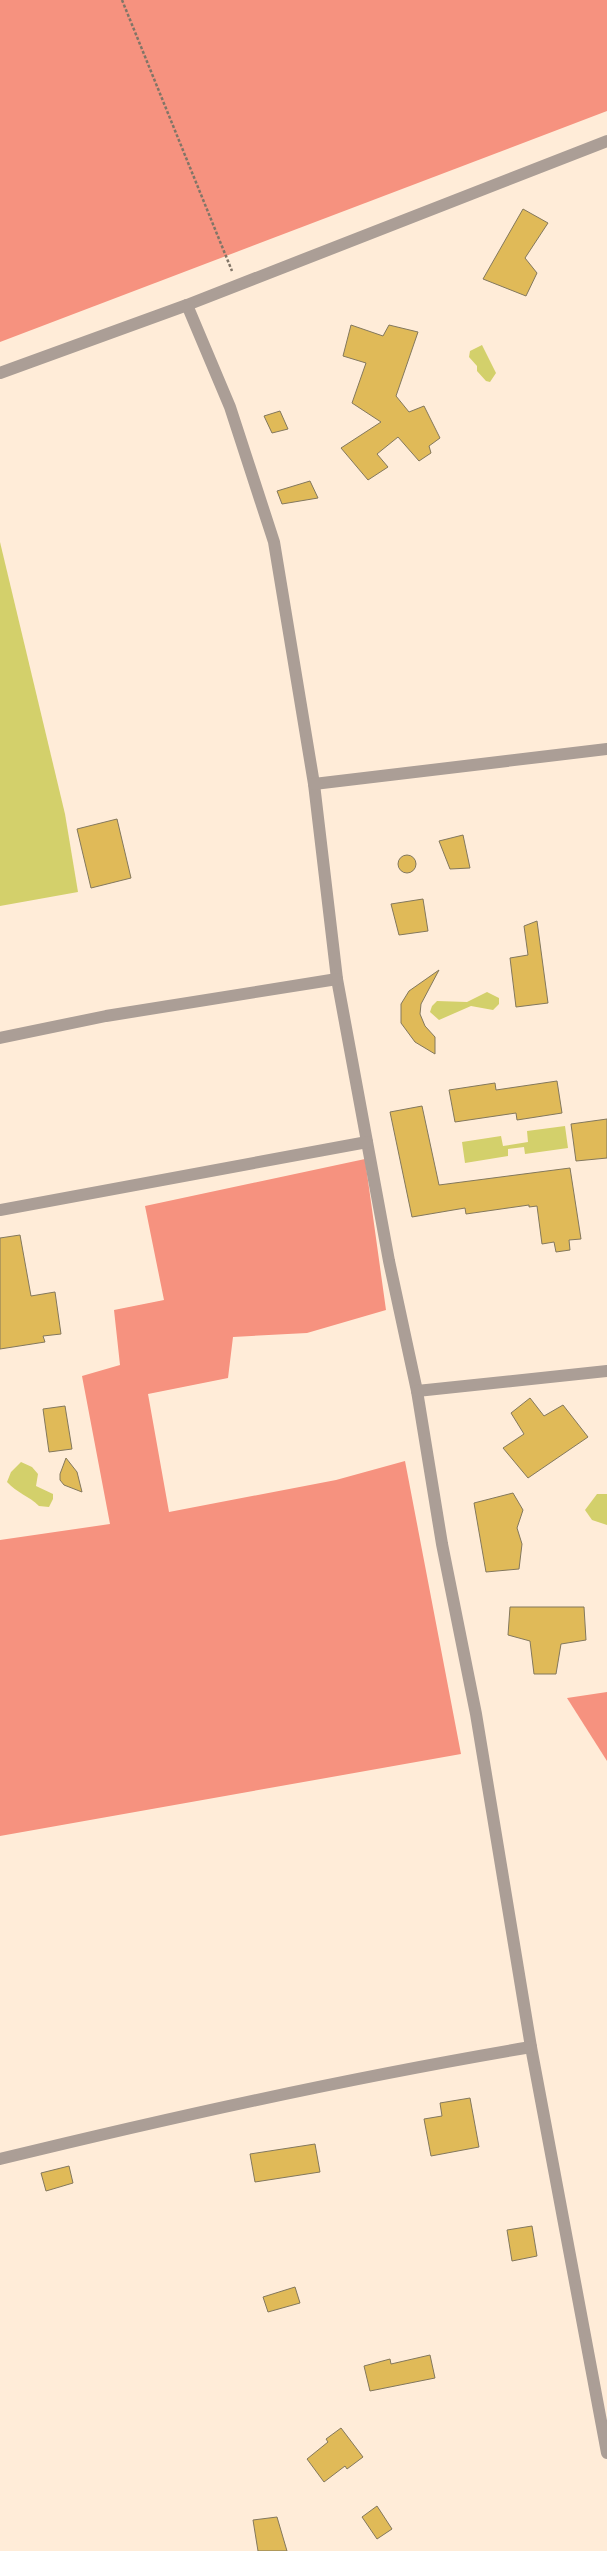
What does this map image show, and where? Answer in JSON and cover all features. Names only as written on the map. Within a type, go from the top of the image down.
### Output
[{"type":"street","points":[[0,373],[187,305],[607,141]]},
{"type":"street","points":[[187,305],[230,407],[274,542],[314,784],[337,979],[389,1261],[417,1391],[442,1544],[476,1714],[531,2047],[607,2453]]},
{"type":"street","points":[[314,784],[607,749]]},
{"type":"street","points":[[0,1038],[106,1016],[337,979]]},
{"type":"street","points":[[0,1210],[367,1142]]},
{"type":"street","points":[[417,1391],[607,1371]]},
{"type":"street","points":[[0,2159],[257,2100],[429,2064],[531,2047]]},
{"type":"path","points":[[122,0],[238,285]]},
{"type":"shaded area","points":[[0,0],[607,0],[607,111],[0,342]]},
{"type":"shaded area","points":[[482,345],[496,373],[490,382],[486,381],[477,371],[477,366],[469,357],[470,351]]},
{"type":"shaded area","points":[[0,542],[65,814],[78,892],[0,906]]},
{"type":"shaded area","points":[[487,992],[499,998],[499,1004],[493,1010],[471,1006],[439,1020],[430,1012],[432,1006],[437,1001],[467,1002]]},
{"type":"shaded area","points":[[565,1126],[568,1148],[525,1154],[524,1147],[508,1149],[508,1156],[465,1163],[462,1142],[501,1136],[503,1146],[528,1142],[527,1131]]},
{"type":"shaded area","points":[[365,1159],[386,1310],[307,1333],[233,1337],[228,1378],[148,1394],[169,1512],[336,1480],[405,1461],[461,1754],[0,1836],[0,1540],[110,1524],[82,1376],[120,1365],[114,1310],[164,1300],[145,1206]]},
{"type":"shaded area","points":[[21,1462],[32,1467],[38,1474],[36,1486],[53,1494],[53,1499],[49,1507],[39,1506],[7,1482],[11,1472]]},
{"type":"shaded area","points":[[597,1494],[607,1494],[607,1525],[592,1520],[585,1510]]},
{"type":"shaded area","points":[[607,1692],[607,1761],[567,1698]]},
{"type":"building","points":[[523,209],[548,223],[525,258],[537,273],[526,296],[483,279]]},
{"type":"building","points":[[351,325],[383,336],[389,325],[418,332],[396,396],[409,412],[424,406],[440,438],[429,446],[431,453],[419,461],[398,437],[377,454],[388,467],[368,480],[341,448],[381,422],[352,403],[366,363],[343,356]]},
{"type":"building","points":[[280,411],[288,429],[272,433],[264,416]]},
{"type":"building","points":[[310,481],[318,498],[282,504],[277,491]]},
{"type":"building","points":[[117,819],[131,878],[91,888],[77,829]]},
{"type":"building","points":[[463,835],[470,868],[450,869],[439,841]]},
{"type":"building","points":[[403,855],[411,855],[416,860],[414,871],[411,873],[403,873],[398,868],[398,860]]},
{"type":"building","points":[[423,899],[428,931],[399,935],[391,904]]},
{"type":"building","points":[[537,921],[548,1003],[516,1007],[510,958],[528,955],[524,926]]},
{"type":"building","points":[[439,970],[421,1004],[420,1014],[425,1026],[435,1037],[435,1054],[415,1042],[401,1023],[401,1004],[409,991]]},
{"type":"building","points":[[557,1081],[562,1113],[517,1120],[516,1113],[455,1122],[449,1090],[495,1083],[496,1090]]},
{"type":"building","points":[[422,1106],[439,1185],[570,1168],[581,1239],[569,1240],[570,1250],[556,1252],[554,1242],[542,1244],[537,1206],[529,1207],[529,1205],[466,1214],[465,1208],[412,1217],[390,1112]]},
{"type":"building","points":[[607,1119],[607,1158],[576,1161],[571,1124]]},
{"type":"building","points":[[20,1235],[31,1296],[55,1292],[61,1334],[43,1336],[45,1342],[0,1349],[0,1238]]},
{"type":"building","points":[[530,1398],[544,1416],[563,1405],[588,1437],[528,1478],[503,1448],[524,1434],[511,1413]]},
{"type":"building","points":[[65,1406],[72,1449],[49,1452],[43,1409]]},
{"type":"building","points":[[66,1458],[77,1472],[82,1492],[64,1485],[60,1480],[60,1474]]},
{"type":"building","points":[[513,1493],[523,1510],[517,1528],[522,1544],[519,1569],[486,1572],[474,1503]]},
{"type":"building","points":[[510,1607],[584,1607],[586,1640],[561,1644],[556,1674],[534,1674],[530,1641],[508,1635]]},
{"type":"building","points":[[470,2098],[479,2147],[431,2156],[424,2119],[442,2116],[440,2103]]},
{"type":"building","points":[[315,2144],[320,2172],[255,2182],[250,2154]]},
{"type":"building","points":[[69,2166],[73,2183],[46,2191],[41,2173]]},
{"type":"building","points":[[532,2226],[537,2256],[512,2261],[507,2230]]},
{"type":"building","points":[[295,2287],[300,2303],[268,2312],[263,2297]]},
{"type":"building","points":[[430,2355],[435,2378],[370,2391],[364,2366],[390,2359],[391,2364]]},
{"type":"building","points":[[341,2428],[363,2457],[347,2469],[345,2466],[324,2482],[307,2459],[328,2442],[326,2439]]},
{"type":"building","points":[[377,2506],[392,2529],[377,2539],[362,2517]]},
{"type":"building","points":[[277,2517],[287,2551],[258,2551],[253,2520]]}]
